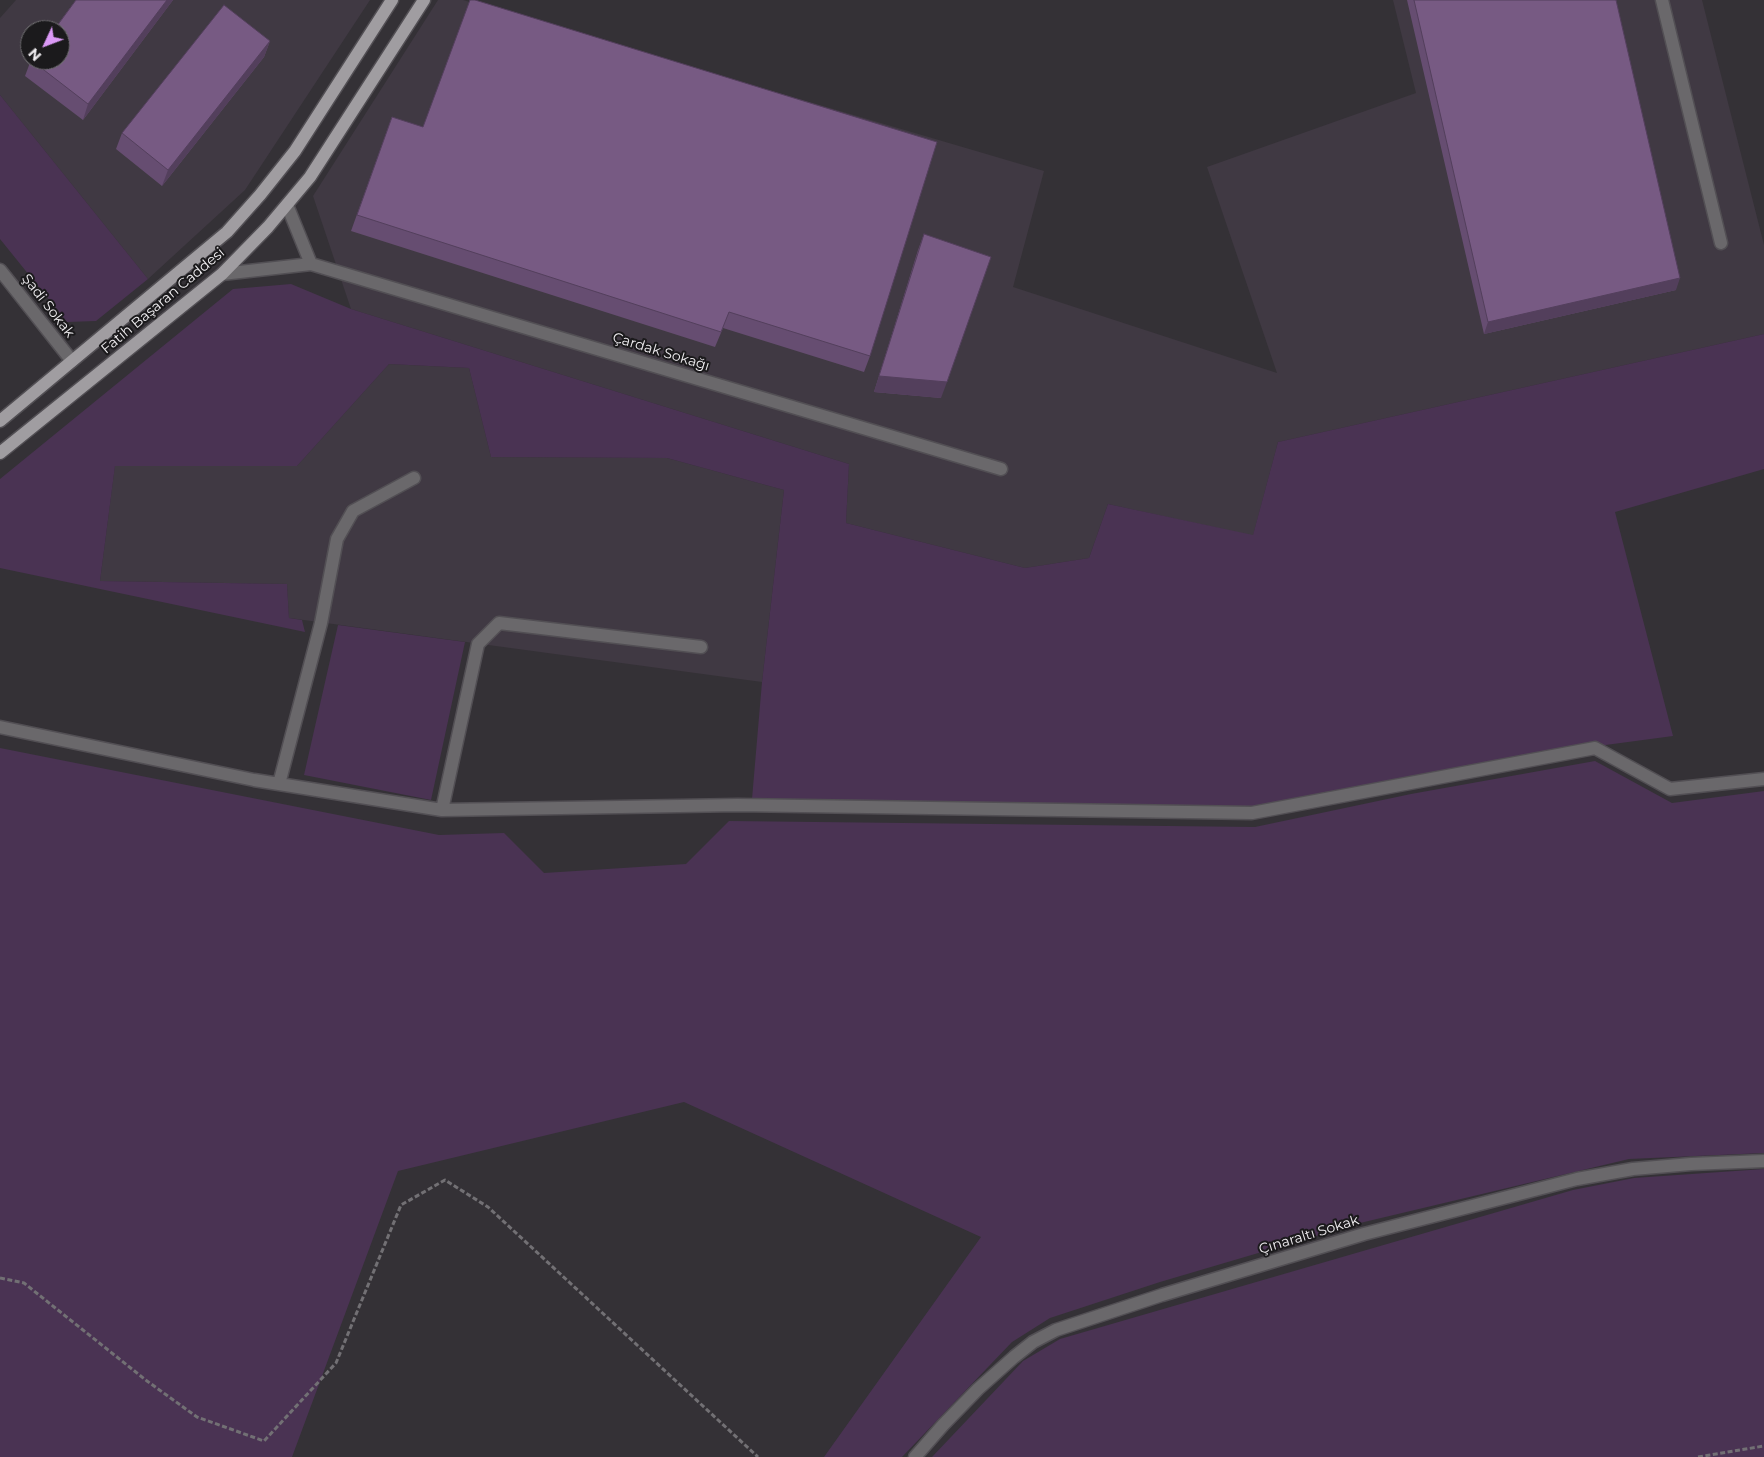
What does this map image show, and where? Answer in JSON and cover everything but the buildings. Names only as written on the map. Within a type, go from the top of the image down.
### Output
[{"type":"main road","name":"Fatih Başaran Caddesi","points":[[0,422],[227,232],[295,151],[392,0]]},
{"type":"main road","name":"Fatih Başaran Caddesi","points":[[0,453],[222,274],[287,205],[310,177],[424,0]]},
{"type":"street","points":[[1662,0],[1721,243]]},
{"type":"street","points":[[287,205],[311,264]]},
{"type":"street","name":"Çardak Sokağı","points":[[222,274],[311,264],[1001,470]]},
{"type":"street","name":"Şadi Sokak","points":[[0,270],[72,361]]},
{"type":"street","points":[[279,784],[321,622],[337,540],[353,511],[414,478]]},
{"type":"street","points":[[442,810],[478,644],[499,623],[701,647]]},
{"type":"street","points":[[0,727],[279,784],[442,810],[738,805],[1252,813],[1595,748],[1670,789],[1764,779]]},
{"type":"street","name":"Çınaraltı Sokak","points":[[915,1457],[985,1382],[1033,1342],[1056,1330],[1162,1295],[1364,1234],[1578,1179],[1633,1169],[1764,1161]]},
{"type":"path","points":[[0,1278],[24,1283],[147,1381],[196,1417],[264,1441],[336,1363],[401,1205],[445,1180],[488,1207],[758,1457]]},
{"type":"path","points":[[1698,1457],[1764,1446]]},
{"type":"shaded area","points":[[16,0],[370,0],[245,190],[148,279],[0,95],[0,18]]},
{"type":"shaded area","points":[[438,0],[463,0],[1044,171],[1013,287],[1277,373],[1207,167],[1416,93],[1393,0],[1702,0],[1764,245],[1764,334],[1278,442],[1253,536],[1108,504],[1089,558],[1025,568],[846,523],[849,464],[351,309],[313,196]]},
{"type":"shaded area","points":[[0,95],[148,279],[96,321],[67,322],[0,239]]},
{"type":"shaded area","points":[[291,284],[351,309],[849,464],[846,523],[1025,568],[1089,558],[1108,504],[1253,535],[1278,442],[1764,334],[1764,469],[1615,512],[1673,736],[1598,746],[1251,813],[752,799],[762,682],[784,490],[667,458],[491,457],[469,368],[389,364],[297,466],[115,466],[100,581],[287,584],[289,618],[302,620],[305,632],[0,568],[0,479],[233,289]]},
{"type":"shaded area","points":[[389,364],[469,368],[491,457],[667,458],[784,490],[762,682],[289,618],[287,584],[100,581],[115,465],[297,466]]},
{"type":"shaded area","points":[[338,625],[465,642],[431,800],[304,775]]},
{"type":"shaded area","points":[[0,748],[439,835],[504,833],[544,873],[686,864],[729,821],[1255,827],[1411,794],[1595,761],[1672,803],[1764,791],[1764,1153],[1629,1159],[1360,1223],[1160,1282],[1050,1318],[1012,1342],[902,1457],[824,1457],[981,1237],[684,1102],[398,1171],[292,1457],[0,1457]]},
{"type":"shaded area","points":[[1764,1169],[1764,1457],[932,1457],[1023,1361],[1060,1339],[1573,1190],[1634,1178]]}]
